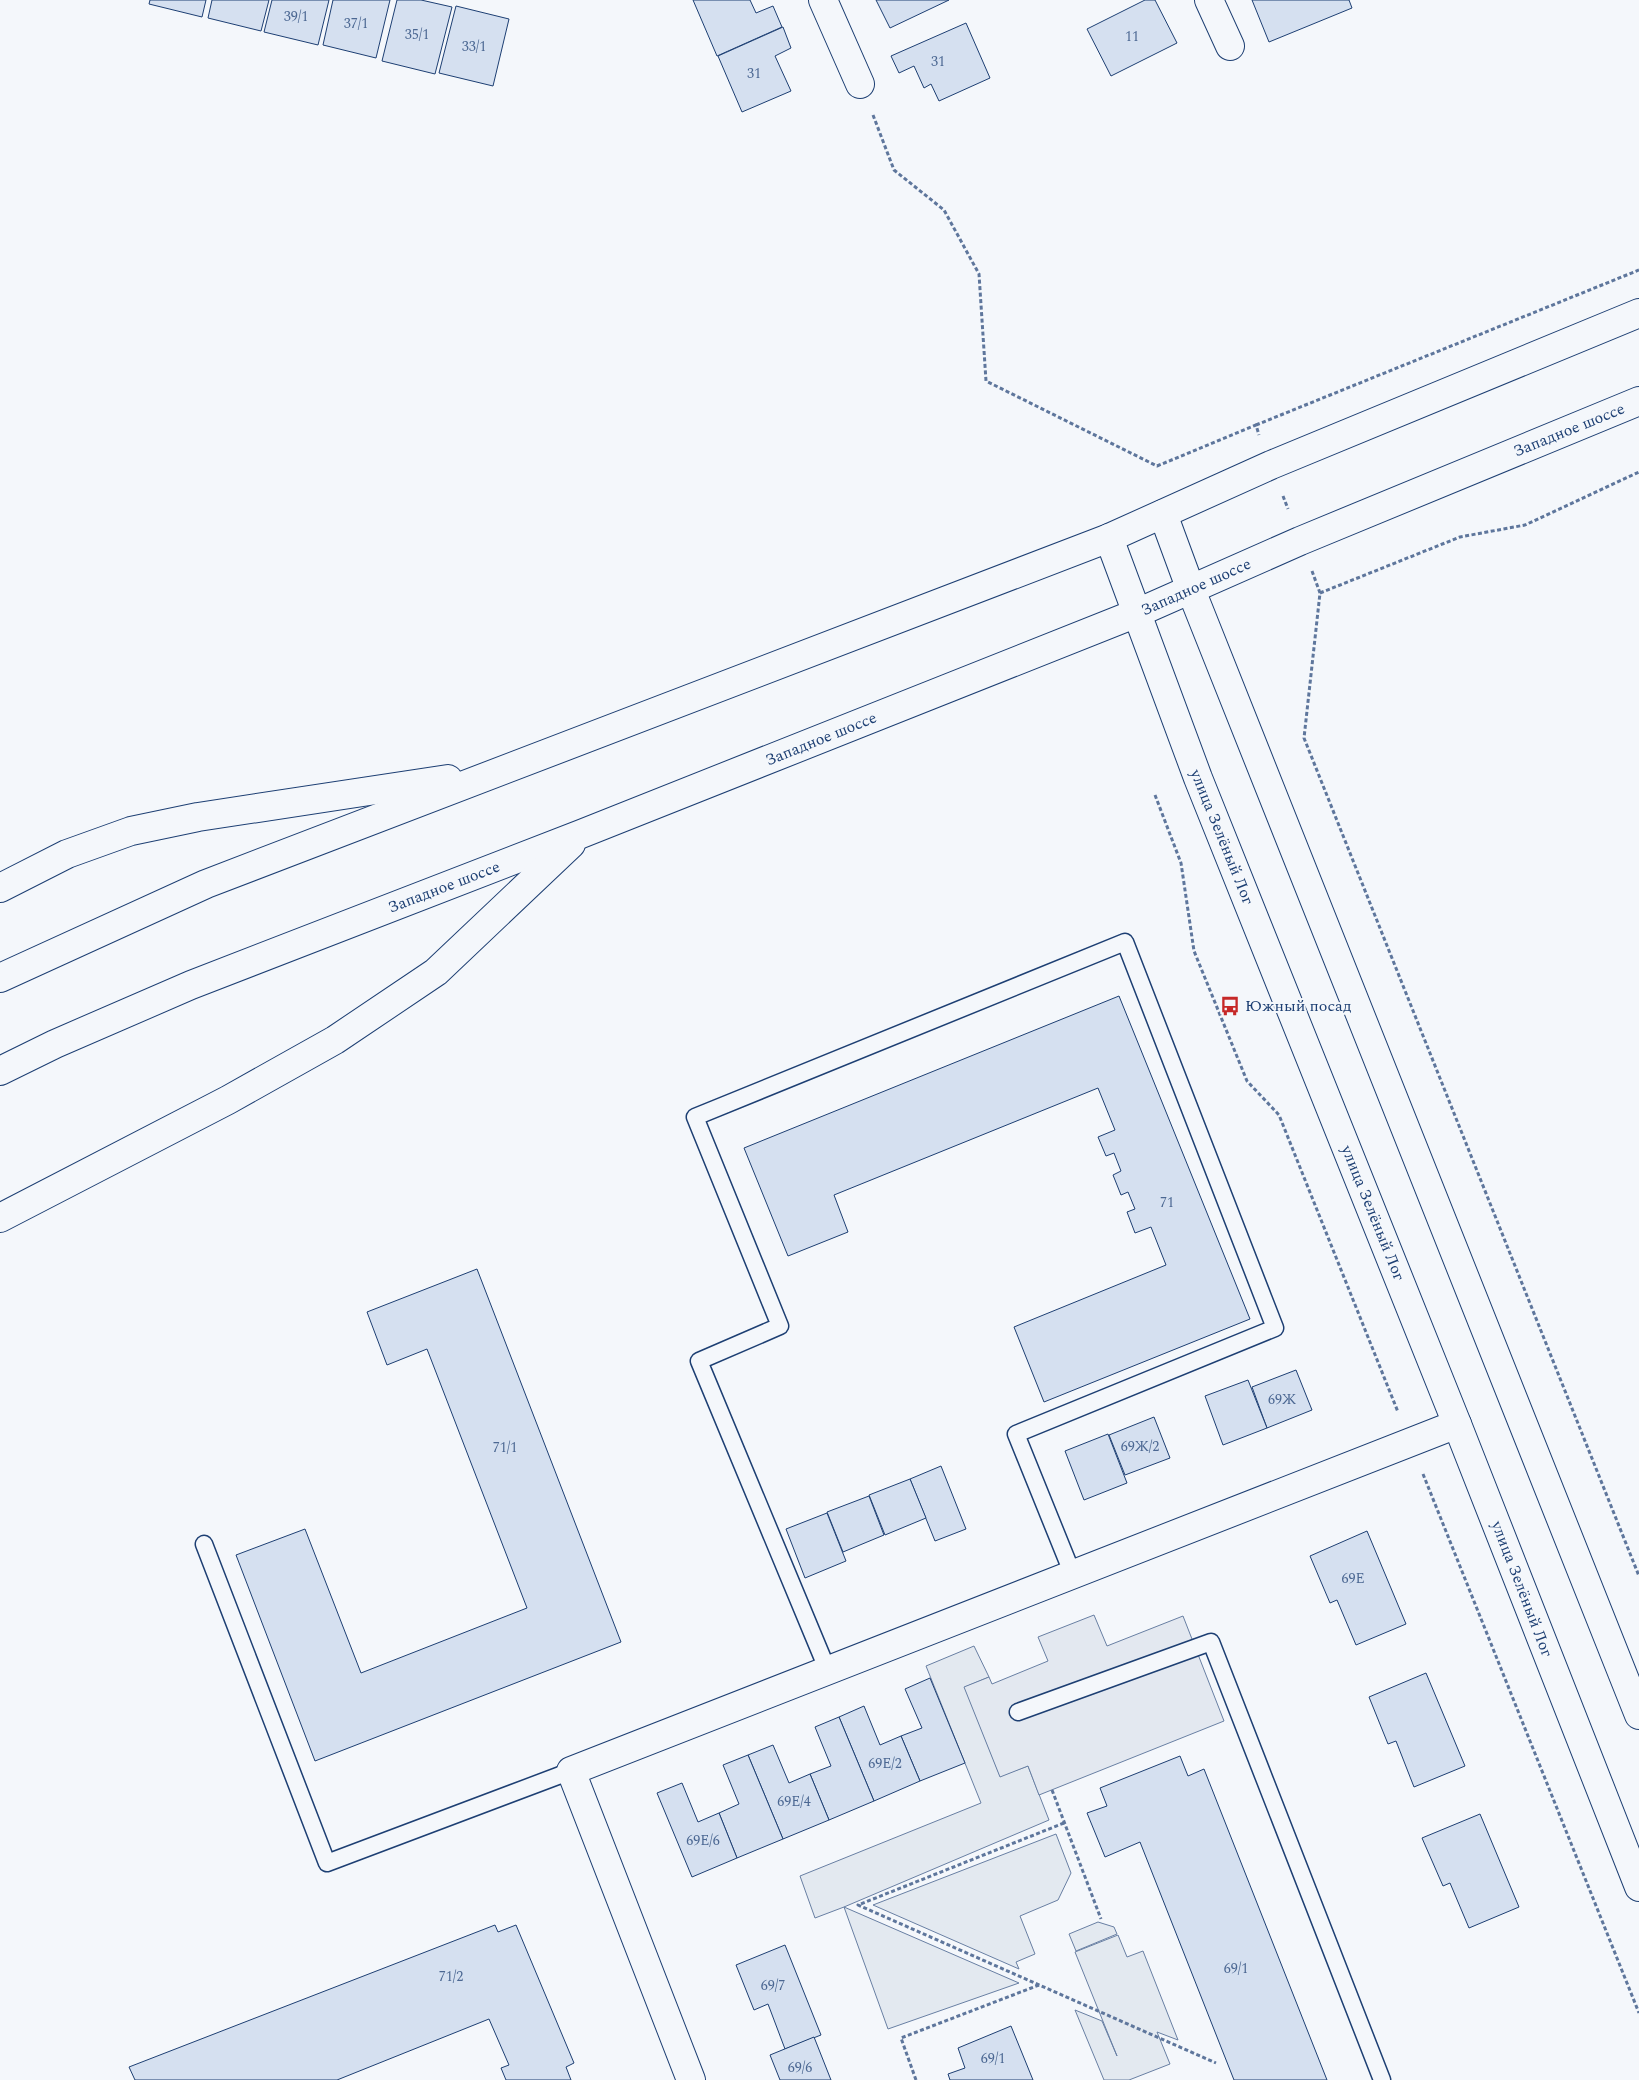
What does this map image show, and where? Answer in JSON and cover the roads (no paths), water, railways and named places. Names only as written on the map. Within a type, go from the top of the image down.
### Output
[{"type":"street","points":[[823,0],[860,84]]},
{"type":"street","points":[[1209,0],[1230,46]]},
{"type":"street","points":[[0,978],[206,884],[1109,538],[1271,465],[1639,313]]},
{"type":"street","name":"Западное шоссе","points":[[0,1071],[55,1044],[191,985],[581,834],[1137,613],[1300,541],[1639,401]]},
{"type":"street","points":[[1163,514],[1191,590],[1639,1715]]},
{"type":"street","name":"улица Зелёный Лог","points":[[1109,538],[1198,778],[1458,1424],[1639,1886]]},
{"type":"street","points":[[0,888],[67,854],[131,831],[198,817],[501,770]]},
{"type":"street","points":[[0,1218],[228,1100],[335,1040],[436,972],[581,834]]},
{"type":"street","points":[[691,2080],[571,1772],[1458,1424]]},
{"type":"lane","points":[[828,1671],[699,1361],[780,1326],[695,1116],[1125,942],[1275,1328],[1016,1434],[1073,1575]]},
{"type":"lane","points":[[204,1544],[327,1863],[571,1772]]},
{"type":"lane","points":[[1018,1712],[1211,1642],[1382,2080]]},
{"type":"place","name":"Южный посад","points":[[1230,1006]]}]
